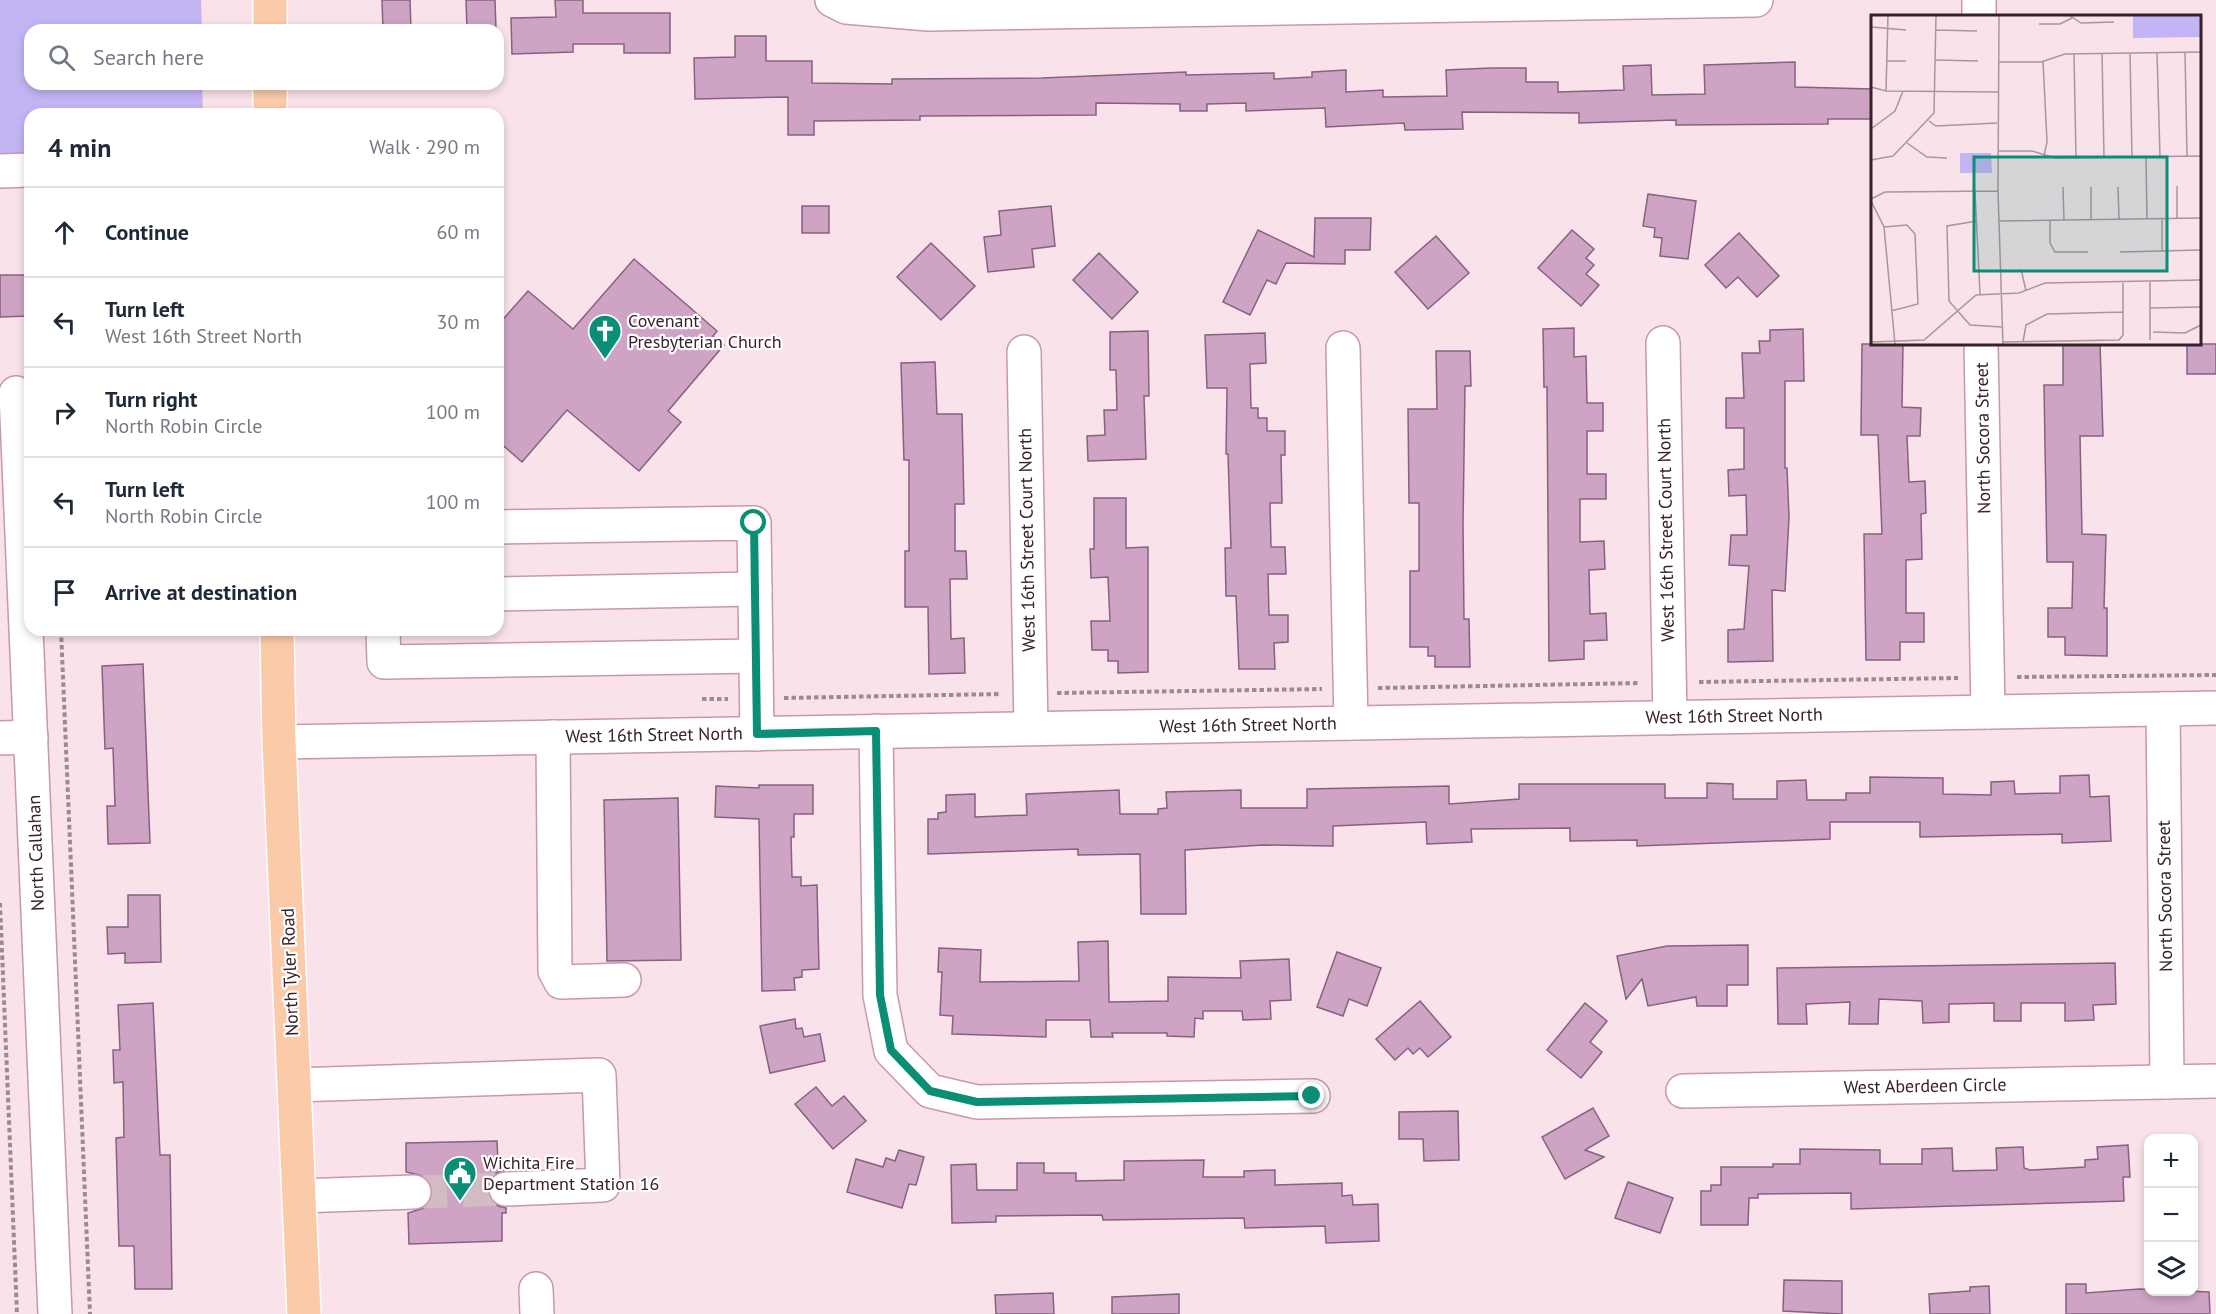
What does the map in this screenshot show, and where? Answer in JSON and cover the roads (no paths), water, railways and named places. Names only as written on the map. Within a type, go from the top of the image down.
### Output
[{"type":"main road","points":[[270,0],[270,24]]},
{"type":"main road","points":[[270,90],[270,108]]},
{"type":"main road","name":"North Tyler Road","points":[[277,636],[279,742],[304,1314]]},
{"type":"street","points":[[832,0],[846,7],[928,14],[1169,5],[1756,0]]},
{"type":"street","points":[[0,171],[24,170]]},
{"type":"street","name":"West 16th Street Court North","points":[[1663,343],[1670,717]]},
{"type":"street","name":"North Socora Street","points":[[1981,345],[1988,712]]},
{"type":"street","points":[[1343,348],[1351,723]]},
{"type":"street","name":"West 16th Street Court North","points":[[1024,352],[1031,728]]},
{"type":"street","name":"North Callahan","points":[[15,393],[16,738],[54,1314]]},
{"type":"street","points":[[504,527],[754,523],[757,734]]},
{"type":"street","points":[[504,594],[755,589]]},
{"type":"street","points":[[383,636],[384,662],[756,656]]},
{"type":"street","name":"West 16th Street North","points":[[279,742],[2216,708]]},
{"type":"street","name":"North Socora Street","points":[[2163,709],[2167,1082]]},
{"type":"street","points":[[876,731],[880,995],[891,1050],[930,1091],[977,1102],[1312,1096]]},
{"type":"street","points":[[554,737],[555,971],[561,982],[624,980]]},
{"type":"street","points":[[295,1085],[599,1075],[603,1185],[506,1189]]},
{"type":"street","name":"West Aberdeen Circle","points":[[1683,1090],[2216,1081]]},
{"type":"street","points":[[299,1196],[414,1192]]},
{"type":"tunnel","points":[[414,1192],[506,1189]]},
{"type":"place","name":"Covenant Presbyterian Church","points":[[605,360]]},
{"type":"place","name":"Wichita Fire Department Station 16","points":[[460,1202]]}]
